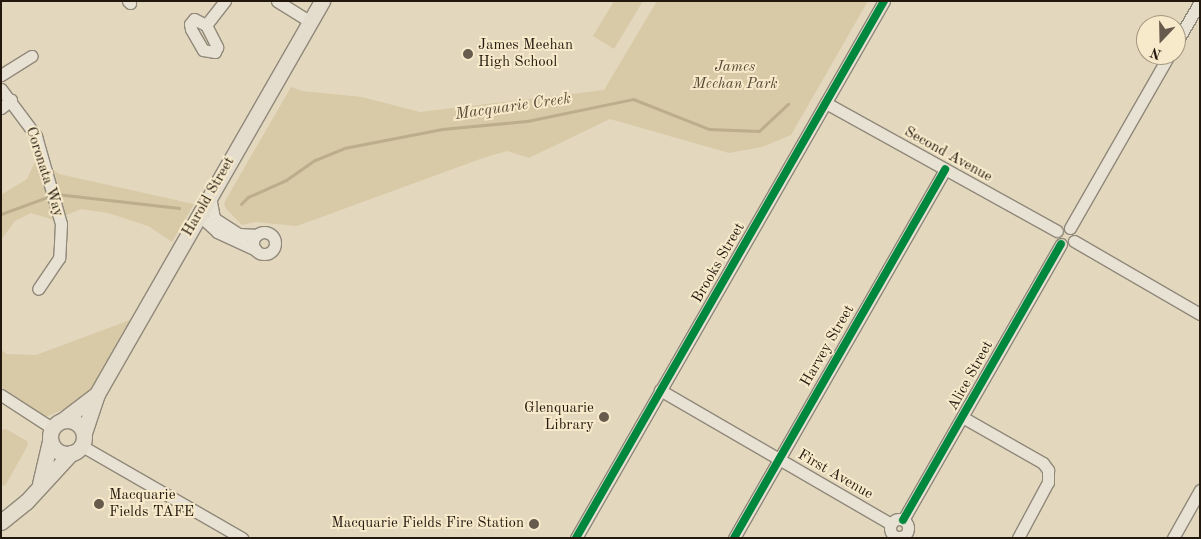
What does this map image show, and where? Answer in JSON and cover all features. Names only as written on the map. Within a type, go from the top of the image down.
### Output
[{"type":"main road","name":"Harold Street","points":[[79,444],[97,394],[322,1]]},
{"type":"main road","name":"Harold Street","points":[[55,430],[97,394]]},
{"type":"main road","points":[[55,430],[76,422],[79,444]]},
{"type":"main road","points":[[55,430],[58,451],[79,444]]},
{"type":"main road","points":[[39,485],[55,430]]},
{"type":"main road","points":[[1,522],[79,444]]},
{"type":"street","points":[[206,25],[225,1]]},
{"type":"street","points":[[277,1],[310,22]]},
{"type":"street","name":"Brooks Street","points":[[576,538],[884,1]]},
{"type":"street","points":[[1186,26],[1200,2]]},
{"type":"street","points":[[1,75],[32,56]]},
{"type":"street","points":[[1070,228],[1163,65]]},
{"type":"street","name":"Coronata Way","points":[[1,89],[36,136],[61,224],[59,258],[38,289]]},
{"type":"street","points":[[1,108],[11,100]]},
{"type":"street","name":"Second Avenue","points":[[826,103],[1057,231]]},
{"type":"street","name":"Harvey Street","points":[[734,538],[946,168]]},
{"type":"street","points":[[210,197],[214,218]]},
{"type":"street","points":[[199,214],[214,218],[239,234],[256,235],[264,232],[271,234],[276,243],[273,250],[266,254],[217,232],[199,214]]},
{"type":"street","points":[[1063,226],[1070,228],[1075,234],[1074,241],[1068,245],[1061,244],[1056,238],[1057,231],[1063,226]]},
{"type":"street","points":[[186,238],[196,231],[217,232]]},
{"type":"street","points":[[256,235],[253,243],[256,250]]},
{"type":"street","points":[[1074,241],[1200,314]]},
{"type":"street","name":"Alice Street","points":[[903,520],[964,418],[1061,244]]},
{"type":"street","name":"First Avenue","points":[[660,390],[891,524]]},
{"type":"street","points":[[1,395],[55,430]]},
{"type":"street","points":[[964,418],[1043,463],[1048,470],[1048,482],[1018,538]]},
{"type":"street","points":[[79,444],[242,538]]},
{"type":"street","points":[[1173,538],[1200,490]]},
{"type":"street","points":[[896,520],[903,520],[911,535],[893,537],[890,530],[891,524],[896,520]]},
{"type":"green space","points":[[614,1],[643,1],[614,49],[593,36]]},
{"type":"green space","name":"James Meehan Park","points":[[657,1],[868,1],[791,135],[762,147],[729,153],[610,119],[529,158],[507,151],[483,158],[297,226],[255,222],[242,225],[226,209],[224,203],[291,87],[302,91],[362,97],[420,112],[604,90]]},
{"type":"green space","points":[[37,157],[59,174],[194,204],[172,242],[148,226],[108,213],[81,209],[54,220],[31,213],[15,221],[1,240],[1,195],[27,179]]},
{"type":"green space","points":[[130,320],[86,400],[45,417],[1,387],[1,350],[7,354],[36,355]]},
{"type":"green space","points":[[6,429],[27,441],[28,445],[5,486],[1,484],[1,430]]},
{"type":"waterway","name":"Macquarie Creek","points":[[241,204],[248,197],[286,180],[315,160],[344,148],[442,129],[527,121],[633,99],[709,129],[759,131],[788,104]]},
{"type":"waterway","name":"Macquarie Creek","points":[[56,194],[179,208]]},
{"type":"waterway","name":"Macquarie Creek","points":[[1,214],[50,196]]},
{"type":"cycle path","points":[[576,538],[884,1]]},
{"type":"cycle path","points":[[734,538],[945,169]]},
{"type":"cycle path","points":[[903,520],[1061,244]]},
{"type":"place","name":"James Meehan High School","points":[[468,54]]},
{"type":"place","name":"Glenquarie Library","points":[[604,417]]},
{"type":"place","name":"Macquarie Fields TAFE","points":[[99,504]]},
{"type":"place","name":"Macquarie Fields Fire Station","points":[[534,524]]}]
